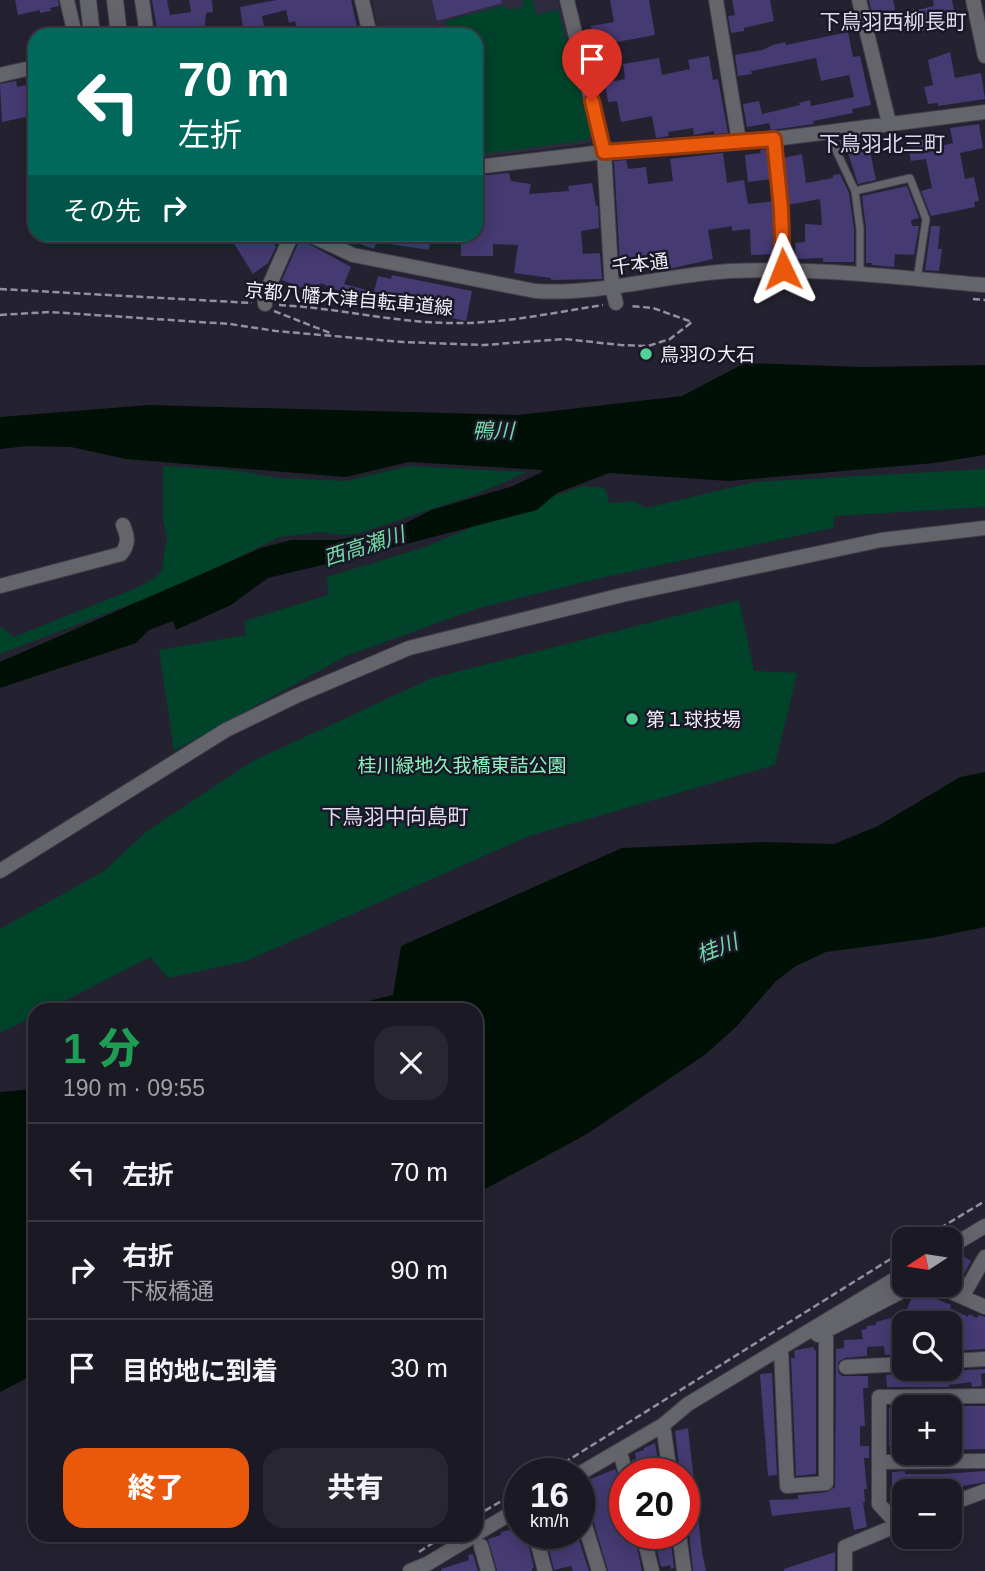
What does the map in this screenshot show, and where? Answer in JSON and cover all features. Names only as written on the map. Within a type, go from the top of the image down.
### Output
[{"type":"street","points":[[67,0],[73,28]]},
{"type":"street","points":[[88,0],[91,28]]},
{"type":"street","points":[[116,0],[118,28]]},
{"type":"street","points":[[142,0],[146,28]]},
{"type":"street","points":[[362,0],[368,28]]},
{"type":"street","points":[[566,0],[604,152],[612,287],[616,303]]},
{"type":"street","points":[[716,0],[739,141]]},
{"type":"street","points":[[859,0],[889,123]]},
{"type":"street","points":[[973,0],[985,56]]},
{"type":"street","points":[[0,75],[28,69]]},
{"type":"street","points":[[483,166],[604,152],[774,139],[985,112]]},
{"type":"street","points":[[265,304],[265,295],[288,242]]},
{"type":"street","name":"千本通","points":[[325,242],[353,255],[535,291],[563,293],[727,272],[783,269],[985,285]]},
{"type":"street","points":[[0,586],[121,554],[128,541],[123,525]]},
{"type":"street","points":[[0,872],[226,730],[296,696],[409,648],[622,595],[867,542],[985,528]]},
{"type":"street","points":[[962,1240],[985,1226]]},
{"type":"street","points":[[985,1257],[962,1297],[985,1307]]},
{"type":"street","points":[[595,1465],[663,1425],[688,1404],[892,1281]]},
{"type":"street","points":[[781,1349],[826,1333],[892,1297]]},
{"type":"street","points":[[781,1349],[787,1486],[826,1483],[826,1333]]},
{"type":"street","points":[[962,1360],[985,1359]]},
{"type":"street","points":[[846,1367],[892,1365]]},
{"type":"street","points":[[892,1516],[879,1504],[878,1397],[985,1396]]},
{"type":"street","points":[[663,1425],[668,1458]]},
{"type":"street","points":[[620,1452],[622,1458]]},
{"type":"street","points":[[879,1462],[985,1461]]},
{"type":"street","points":[[962,1499],[985,1490]]},
{"type":"street","points":[[483,1534],[504,1519]]},
{"type":"street","points":[[845,1571],[845,1546],[892,1528]]},
{"type":"street","points":[[410,1571],[469,1542]]},
{"type":"street","points":[[478,1542],[488,1571]]},
{"type":"street","points":[[539,1549],[545,1571]]},
{"type":"street","points":[[592,1549],[599,1571]]},
{"type":"street","points":[[647,1549],[652,1571]]},
{"type":"street","points":[[681,1549],[684,1571]]},
{"type":"lane","points":[[827,131],[855,191],[860,229],[860,274]]},
{"type":"lane","points":[[774,139],[781,209],[783,269]]},
{"type":"lane","points":[[855,191],[910,178],[926,219],[917,279]]},
{"type":"path","name":"京都八幡木津自転車道線","points":[[0,289],[313,307],[404,320],[460,323],[533,316],[616,303],[653,308],[692,322],[670,339],[648,346],[564,339],[444,345],[333,334]]},
{"type":"path","points":[[972,299],[985,300]]},
{"type":"path","points":[[265,304],[271,311],[333,334]]},
{"type":"path","points":[[0,315],[50,312],[333,334]]},
{"type":"path","points":[[942,1227],[985,1201]]},
{"type":"path","points":[[572,1458],[892,1258]]},
{"type":"path","points":[[483,1512],[504,1499]]},
{"type":"shaded area","points":[[372,0],[558,0],[594,135],[590,143],[483,157],[483,28],[378,28]]},
{"type":"green space","points":[[522,0],[532,0],[537,15],[558,9],[591,134],[587,140],[483,154],[483,28],[447,28],[445,21],[506,5],[508,10],[524,7]]},
{"type":"green space","points":[[163,466],[233,470],[279,478],[346,481],[409,466],[527,472],[474,495],[357,534],[321,532],[280,537],[180,585],[0,654],[0,626],[14,637],[139,587],[161,573],[167,537],[163,520]]},
{"type":"green space","points":[[985,469],[985,507],[835,516],[833,528],[605,577],[479,608],[346,656],[174,751],[159,650],[246,635],[244,621],[328,595],[327,577],[425,547],[515,509],[584,486],[605,488],[609,503],[633,501],[646,508],[754,482]]},
{"type":"green space","name":"桂川緑地久我橋東詰公園","points":[[739,600],[754,671],[797,673],[775,765],[529,836],[246,961],[168,978],[150,957],[61,1003],[28,1003],[28,1019],[0,1033],[0,929],[104,871],[147,831],[251,762],[432,678]]},
{"type":"water","points":[[745,363],[862,367],[985,365],[985,455],[935,463],[729,481],[609,473],[557,493],[537,510],[268,578],[231,605],[176,630],[173,621],[149,630],[136,643],[0,688],[0,662],[261,548],[291,540],[337,540],[379,532],[404,524],[431,510],[513,486],[542,470],[409,462],[346,477],[126,459],[71,447],[28,446],[0,449],[0,417],[149,405],[518,415],[682,396]]},
{"type":"water","name":"桂川","points":[[985,772],[985,927],[931,938],[826,952],[796,966],[776,981],[736,1027],[706,1054],[587,1134],[483,1190],[483,1003],[361,1003],[393,995],[401,946],[622,848],[762,842],[834,844],[878,826],[960,777]]},
{"type":"water","points":[[28,1090],[28,1378],[0,1392],[0,1092]]},
{"type":"building","points":[[15,0],[58,0],[59,6],[50,8],[51,11],[40,13],[40,10],[18,15]]},
{"type":"building","points":[[152,0],[167,0],[170,15],[191,12],[189,0],[212,0],[213,12],[206,13],[205,28],[157,28]]},
{"type":"building","points":[[277,0],[351,0],[357,28],[296,28],[295,21],[289,23],[286,10],[262,16],[264,28],[243,28],[240,7]]},
{"type":"building","points":[[432,0],[501,0],[502,3],[437,21]]},
{"type":"building","points":[[610,0],[649,0],[655,35],[595,46],[591,26],[614,22]]},
{"type":"building","points":[[732,0],[770,0],[774,21],[731,33],[728,16],[735,15]]},
{"type":"building","points":[[869,0],[893,0],[896,14],[873,19]]},
{"type":"building","points":[[933,0],[952,0],[957,24],[916,32],[912,11],[934,6]]},
{"type":"building","points":[[848,32],[853,57],[860,56],[871,105],[852,109],[853,113],[813,121],[814,124],[771,130],[769,123],[747,127],[743,104],[759,101],[762,114],[810,100],[811,106],[854,97],[849,75],[821,81],[816,58],[738,76],[735,55],[785,42],[786,45]]},
{"type":"building","points":[[950,52],[955,78],[981,73],[985,99],[938,106],[938,103],[928,104],[924,87],[933,85],[928,60]]},
{"type":"building","points":[[709,56],[713,80],[718,79],[728,133],[714,134],[714,131],[694,135],[693,128],[668,132],[669,136],[656,138],[652,116],[621,122],[617,101],[608,102],[605,83],[625,79],[623,64],[659,58],[662,75],[690,69],[688,60]]},
{"type":"building","points":[[16,81],[17,87],[28,85],[28,116],[2,122],[0,84]]},
{"type":"building","points":[[979,124],[983,148],[960,153],[965,179],[974,177],[979,201],[974,202],[975,207],[931,216],[921,191],[932,188],[926,159],[911,161],[907,142],[926,139],[927,149],[953,143],[950,128]]},
{"type":"building","points":[[872,136],[874,145],[869,146],[876,180],[858,184],[847,150],[843,151],[839,140]]},
{"type":"building","points":[[769,149],[772,179],[748,182],[745,155]]},
{"type":"building","points":[[723,153],[727,183],[744,180],[748,204],[774,201],[774,254],[751,255],[750,229],[732,231],[732,226],[708,230],[713,259],[669,269],[653,268],[652,261],[620,264],[614,161],[626,160],[628,169],[646,167],[648,184],[673,181],[670,159]]},
{"type":"building","points":[[802,154],[806,183],[840,174],[849,193],[854,229],[854,262],[823,262],[823,258],[796,259],[795,243],[805,242],[805,224],[822,225],[820,199],[787,205],[782,158]]},
{"type":"building","points":[[509,173],[511,181],[531,184],[529,194],[569,191],[568,186],[592,183],[598,206],[599,228],[581,231],[583,254],[600,253],[602,279],[551,280],[514,273],[518,245],[493,244],[493,256],[461,256],[461,242],[483,242],[483,175]]},
{"type":"building","points":[[907,186],[919,218],[911,220],[912,226],[919,226],[914,255],[895,254],[894,267],[866,263],[862,196]]},
{"type":"building","points":[[931,226],[940,226],[938,249],[942,249],[939,271],[925,270]]},
{"type":"building","points":[[233,242],[273,242],[276,247],[268,263],[253,274]]},
{"type":"building","points":[[299,242],[305,242],[351,267],[344,284],[374,292],[378,276],[391,279],[392,275],[472,291],[466,321],[429,313],[430,306],[384,297],[382,306],[364,301],[363,306],[344,301],[346,294],[321,283],[318,289],[307,283],[304,289],[282,280]]},
{"type":"building","points":[[354,242],[377,242],[374,249]]},
{"type":"building","points":[[377,242],[430,242],[429,250]]},
{"type":"building","points":[[962,1258],[971,1261],[962,1278]]},
{"type":"building","points":[[912,1297],[932,1297],[951,1305],[950,1308],[956,1311],[906,1311]]},
{"type":"building","points":[[962,1314],[968,1317],[969,1314],[977,1318],[979,1315],[985,1317],[985,1349],[962,1350]]},
{"type":"building","points":[[892,1318],[892,1355],[885,1355],[884,1346],[867,1347],[867,1356],[845,1358],[838,1362],[838,1372],[842,1376],[868,1376],[868,1388],[863,1388],[865,1426],[860,1426],[860,1446],[869,1446],[869,1458],[864,1458],[867,1489],[864,1489],[863,1503],[867,1527],[854,1530],[850,1507],[772,1516],[769,1500],[798,1499],[798,1495],[827,1492],[835,1487],[836,1349],[844,1348],[844,1340],[863,1339],[861,1330]]},
{"type":"building","points":[[813,1347],[816,1351],[816,1474],[796,1476],[791,1358],[795,1358],[796,1350]]},
{"type":"building","points":[[985,1369],[985,1373],[981,1374],[982,1386],[972,1387],[971,1382],[949,1387],[887,1387],[886,1375],[892,1374],[892,1381],[962,1381],[962,1370]]},
{"type":"building","points":[[772,1373],[777,1475],[768,1476],[760,1374]]},
{"type":"building","points":[[962,1406],[985,1406],[985,1449],[962,1450]]},
{"type":"building","points":[[889,1408],[892,1408],[892,1446],[889,1446]]},
{"type":"building","points":[[688,1428],[691,1458],[678,1458],[675,1431]]},
{"type":"building","points":[[655,1443],[658,1458],[636,1458],[635,1453]]},
{"type":"building","points":[[609,1471],[609,1549],[637,1549],[642,1571],[608,1571],[595,1527],[595,1477]]},
{"type":"building","points":[[985,1471],[985,1482],[962,1488],[962,1479],[892,1479],[892,1472],[943,1474]]},
{"type":"building","points":[[504,1531],[504,1549],[530,1549],[534,1568],[532,1571],[497,1571],[488,1539],[501,1535]]},
{"type":"building","points":[[700,1534],[706,1571],[693,1571],[691,1549],[700,1549]]},
{"type":"building","points":[[549,1549],[582,1549],[589,1571],[573,1571],[571,1566],[554,1570]]},
{"type":"building","points":[[657,1549],[672,1549],[674,1568],[671,1569],[670,1565],[662,1567]]},
{"type":"building","points":[[835,1552],[835,1571],[784,1571],[784,1569]]},
{"type":"building","points":[[473,1554],[478,1571],[441,1571],[469,1560],[468,1555]]},
{"type":"place","name":"鳥羽の大石","points":[[646,354]]},
{"type":"place","name":"第１球技場","points":[[632,719]]},
{"type":"district","name":"下鳥羽西柳長町","points":[[893,21]]},
{"type":"district","name":"下鳥羽北三町","points":[[882,143]]},
{"type":"district","name":"下鳥羽中向島町","points":[[395,816]]},
{"type":"route","points":[[592,101],[604,152],[774,139],[781,209],[783,269]]},
{"type":"water label","name":"鴨川","points":[[493,430]]},
{"type":"water label","name":"西高瀬川","points":[[364,546]]}]
